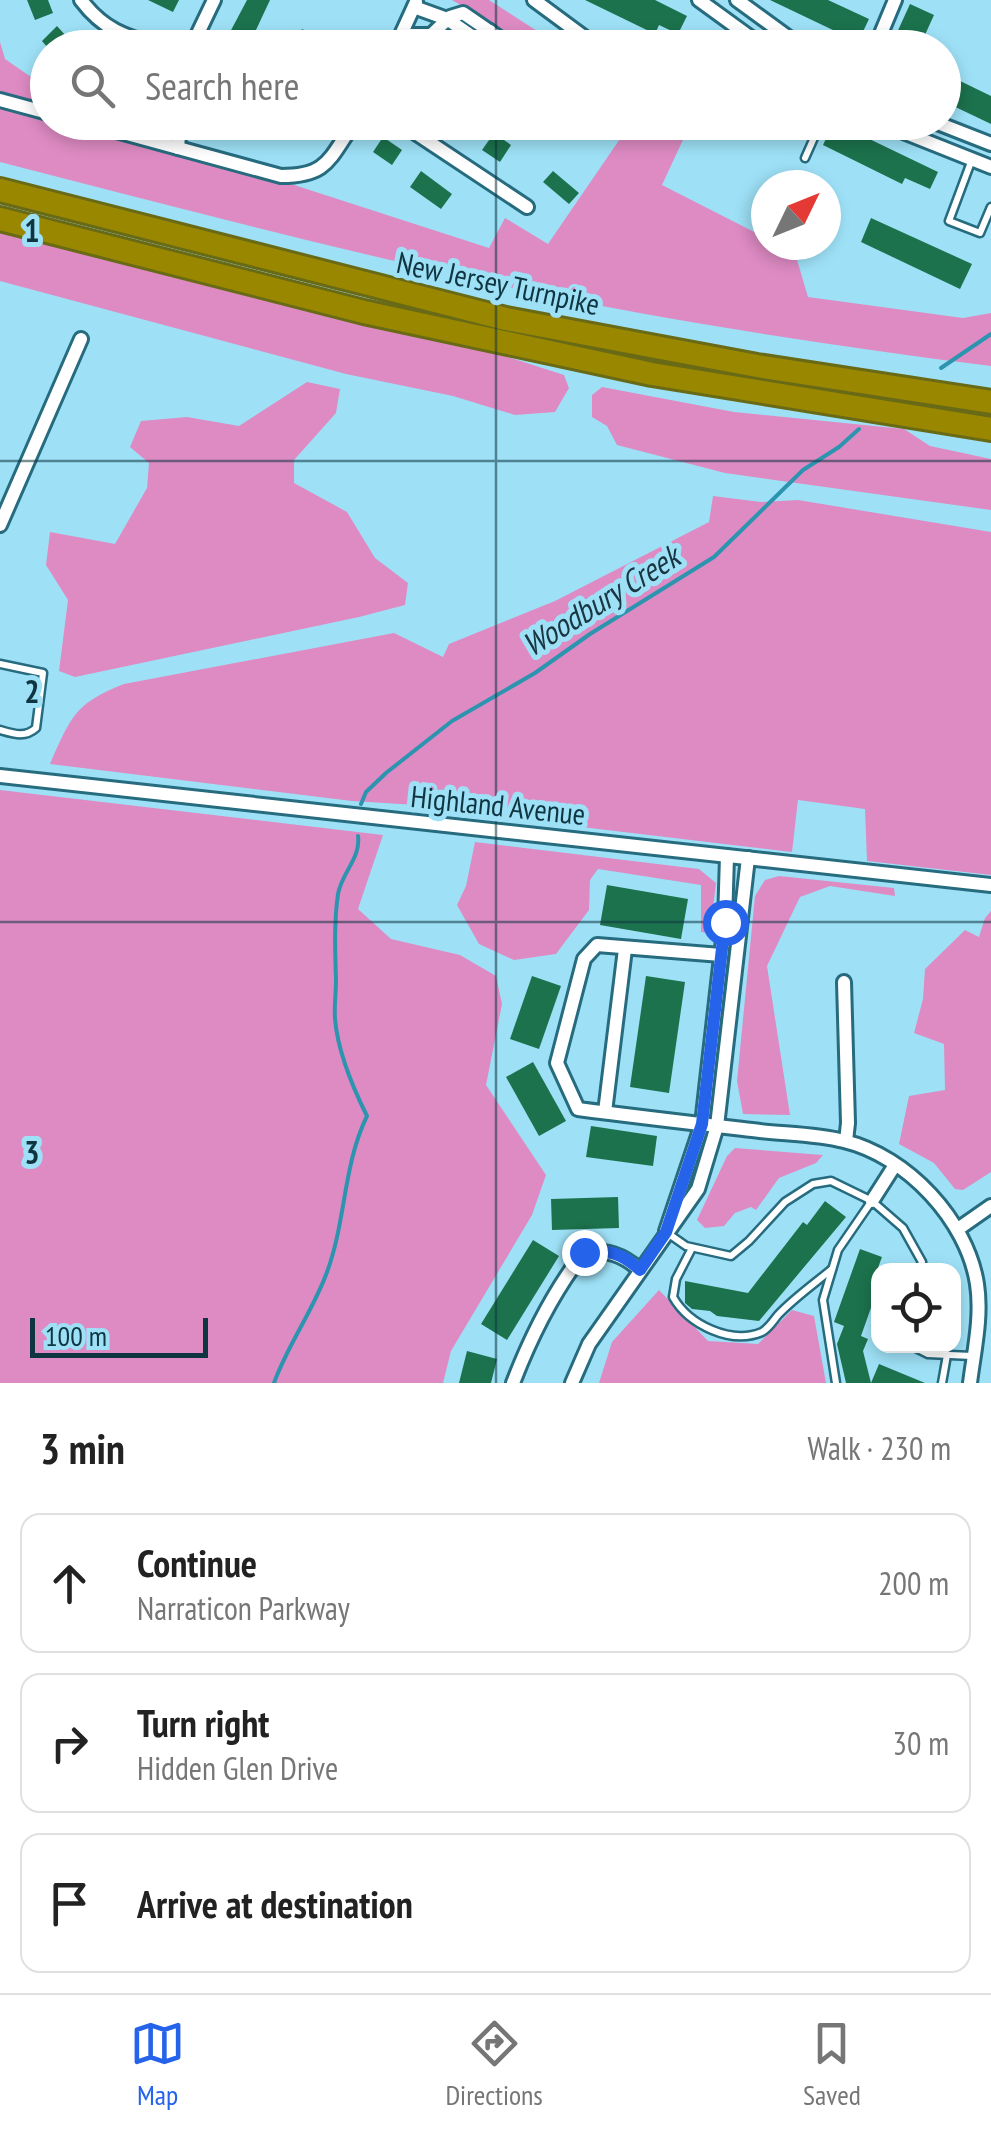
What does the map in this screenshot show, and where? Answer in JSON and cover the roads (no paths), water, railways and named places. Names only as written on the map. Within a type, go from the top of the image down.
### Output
[{"type":"highway","name":"New Jersey Turnpike","points":[[0,190],[506,319],[758,366],[991,402]]},
{"type":"highway","name":"New Jersey Turnpike","points":[[0,219],[364,312],[633,370],[991,429]]},
{"type":"street","points":[[81,0],[95,20],[112,30]]},
{"type":"street","points":[[200,30],[214,0]]},
{"type":"street","points":[[534,0],[575,30]]},
{"type":"street","points":[[699,0],[741,30]]},
{"type":"street","points":[[737,0],[778,30]]},
{"type":"street","points":[[883,30],[895,0]]},
{"type":"street","points":[[403,30],[416,3],[464,30]]},
{"type":"street","points":[[436,30],[447,19]]},
{"type":"street","points":[[0,100],[30,108]]},
{"type":"street","points":[[961,132],[991,144]]},
{"type":"street","points":[[149,140],[281,176],[308,176],[320,170],[342,140]]},
{"type":"street","points":[[178,148],[179,140]]},
{"type":"street","points":[[426,140],[527,207]]},
{"type":"street","points":[[922,140],[991,167]]},
{"type":"street","points":[[1,520],[81,339]]},
{"type":"street","name":"Highland Avenue","points":[[0,776],[991,886]]},
{"type":"street","points":[[572,1383],[589,1344],[666,1232],[702,1124],[721,955],[727,856]]},
{"type":"street","points":[[666,1232],[677,1223],[698,1189],[718,1126],[748,858]]},
{"type":"street","points":[[721,955],[597,946],[584,959],[557,1063],[578,1109],[846,1141],[895,1165],[930,1192],[958,1229],[971,1258],[985,1318],[970,1383]]},
{"type":"street","points":[[606,1112],[626,949]]},
{"type":"street","points":[[844,982],[846,1141]]},
{"type":"street","points":[[872,1200],[895,1165]]},
{"type":"street","points":[[958,1229],[991,1206]]},
{"type":"street","points":[[513,1383],[529,1340],[584,1252],[606,1250],[630,1260],[640,1270]]},
{"type":"lane","points":[[968,135],[966,158],[949,221],[980,233],[991,207]]},
{"type":"lane","points":[[806,158],[814,140]]},
{"type":"lane","points":[[0,664],[43,673],[36,728],[30,734],[19,735],[0,730]]},
{"type":"lane","points":[[666,1232],[692,1248],[730,1256],[785,1202],[813,1184],[831,1181],[872,1200],[903,1228],[922,1263]]},
{"type":"lane","points":[[836,1383],[823,1300],[838,1250],[872,1200]]},
{"type":"lane","points":[[692,1248],[676,1280],[674,1298],[692,1321],[721,1333],[765,1331],[832,1269]]},
{"type":"lane","points":[[926,1353],[974,1356]]},
{"type":"lane","points":[[942,1383],[947,1354]]},
{"type":"waterway","name":"Woodbury Creek","points":[[941,368],[991,334]]},
{"type":"waterway","name":"Woodbury Creek","points":[[361,804],[366,792],[386,773],[452,721],[535,673],[714,557],[803,470],[859,429]]},
{"type":"waterway","name":"Woodbury Creek","points":[[274,1383],[327,1272],[353,1154],[367,1116],[342,1057],[335,1014],[338,894],[357,851],[358,836]]}]
